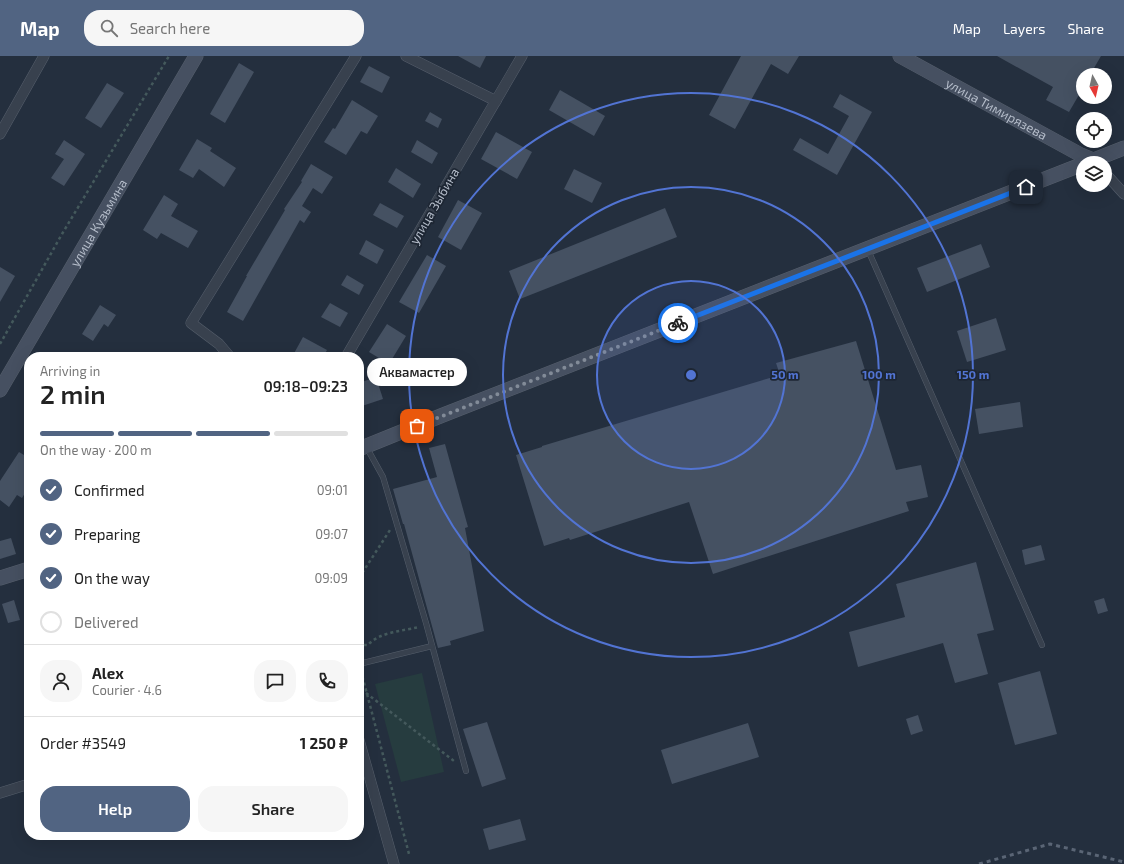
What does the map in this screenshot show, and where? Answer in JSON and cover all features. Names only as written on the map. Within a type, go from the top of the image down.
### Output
[{"type":"main road","name":"улица Кузьмина","points":[[0,390],[196,56]]},
{"type":"main road","name":"улица Тимирязева","points":[[900,56],[1082,156]]},
{"type":"main road","points":[[1106,156],[1124,148]]},
{"type":"main road","points":[[364,448],[443,415],[1076,168]]},
{"type":"main road","points":[[0,578],[24,571]]},
{"type":"street","points":[[0,134],[44,56]]},
{"type":"street","points":[[226,352],[220,344],[191,323],[356,56]]},
{"type":"street","points":[[406,56],[496,101]]},
{"type":"street","name":"улица Зыбина","points":[[349,352],[522,56]]},
{"type":"street","points":[[1112,181],[1124,194]]},
{"type":"street","points":[[364,758],[394,864]]},
{"type":"street","points":[[0,793],[24,786]]},
{"type":"lane","points":[[867,249],[1042,645]]},
{"type":"lane","points":[[364,449],[383,477],[432,646],[466,771]]},
{"type":"lane","points":[[364,664],[432,646]]},
{"type":"path","points":[[0,344],[62,234],[169,56]]},
{"type":"path","points":[[364,570],[396,521]]},
{"type":"path","points":[[364,645],[368,645],[372,640],[381,636],[426,626]]},
{"type":"path","points":[[364,685],[409,854]]},
{"type":"path","points":[[366,693],[458,764]]},
{"type":"green space","points":[[422,673],[444,772],[401,782],[375,684]]},
{"type":"building","points":[[458,56],[486,56],[480,68]]},
{"type":"building","points":[[741,56],[799,56],[788,74],[771,64],[735,129],[709,115]]},
{"type":"building","points":[[997,56],[1101,56],[1094,68],[1076,68],[1076,100],[1069,112],[1046,100],[1053,87]]},
{"type":"building","points":[[239,63],[254,72],[225,123],[210,114]]},
{"type":"building","points":[[369,66],[390,77],[382,93],[360,82]]},
{"type":"building","points":[[107,83],[124,93],[101,128],[85,118]]},
{"type":"building","points":[[560,90],[605,116],[594,136],[549,110]]},
{"type":"building","points":[[840,94],[872,112],[837,175],[793,150],[800,138],[828,154],[849,116],[833,107]]},
{"type":"building","points":[[352,100],[378,116],[367,134],[361,131],[346,155],[324,142],[333,128],[335,129]]},
{"type":"building","points":[[430,112],[442,119],[438,128],[425,121]]},
{"type":"building","points":[[496,132],[532,152],[517,179],[481,159]]},
{"type":"building","points":[[197,139],[212,148],[210,151],[236,168],[224,187],[199,169],[193,178],[179,170]]},
{"type":"building","points":[[64,140],[85,154],[64,186],[51,178],[64,159],[55,154]]},
{"type":"building","points":[[417,140],[438,153],[432,164],[411,152]]},
{"type":"building","points":[[311,164],[333,177],[322,194],[313,188],[302,206],[311,212],[304,223],[300,220],[243,321],[227,312],[246,276],[285,210],[284,209],[302,182],[301,181]]},
{"type":"building","points":[[396,168],[421,184],[413,198],[388,182]]},
{"type":"building","points":[[574,169],[602,183],[592,203],[564,189]]},
{"type":"building","points":[[164,195],[178,204],[171,216],[198,231],[188,248],[161,233],[157,239],[143,230]]},
{"type":"building","points":[[458,200],[482,213],[461,250],[438,237]]},
{"type":"building","points":[[380,203],[404,216],[397,228],[373,215]]},
{"type":"building","points":[[665,208],[677,237],[520,299],[509,271]]},
{"type":"building","points":[[366,240],[384,250],[377,264],[359,254]]},
{"type":"building","points":[[981,244],[990,267],[927,292],[917,268]]},
{"type":"building","points":[[427,255],[446,266],[419,313],[399,302]]},
{"type":"building","points":[[0,267],[15,276],[0,302]]},
{"type":"building","points":[[347,275],[364,285],[359,295],[341,285]]},
{"type":"building","points":[[330,303],[348,313],[340,327],[321,317]]},
{"type":"building","points":[[100,305],[116,315],[108,327],[104,324],[93,341],[82,334]]},
{"type":"building","points":[[996,318],[1006,350],[967,362],[957,331]]},
{"type":"building","points":[[387,324],[406,336],[389,364],[369,352]]},
{"type":"building","points":[[303,337],[327,350],[326,352],[295,352]]},
{"type":"building","points":[[856,341],[896,470],[921,465],[928,497],[906,502],[909,511],[713,574],[689,502],[570,540],[569,538],[544,546],[516,455],[780,375],[776,363]]},
{"type":"building","points":[[376,377],[383,399],[364,405],[364,381]]},
{"type":"building","points":[[1020,402],[1023,427],[979,434],[975,409]]},
{"type":"building","points":[[445,444],[468,527],[465,528],[484,631],[450,641],[451,645],[438,648],[393,489],[437,477],[429,448]]},
{"type":"building","points":[[19,452],[24,455],[24,495],[22,498],[17,495],[9,507],[0,500],[0,481]]},
{"type":"building","points":[[11,538],[16,554],[0,559],[0,541]]},
{"type":"building","points":[[1041,545],[1045,560],[1025,565],[1022,550]]},
{"type":"building","points":[[976,562],[994,630],[977,634],[988,674],[955,683],[943,643],[858,667],[849,632],[905,617],[896,584]]},
{"type":"building","points":[[1104,598],[1108,611],[1098,614],[1094,601]]},
{"type":"building","points":[[14,600],[20,620],[8,623],[2,604]]},
{"type":"building","points":[[1040,671],[1057,734],[1015,745],[998,683]]},
{"type":"building","points":[[918,715],[923,731],[911,735],[906,719]]},
{"type":"building","points":[[487,722],[506,779],[482,787],[463,729]]},
{"type":"building","points":[[748,723],[759,757],[672,784],[661,750]]},
{"type":"building","points":[[520,819],[526,840],[489,850],[483,829]]},
{"type":"railway","points":[[979,864],[1050,844],[1124,862]]},
{"type":"way so far","points":[[417,426],[678,323]]},
{"type":"place","name":"Аквамастер","points":[[417,426]]},
{"type":"route","points":[[678,323],[1026,187]]}]
